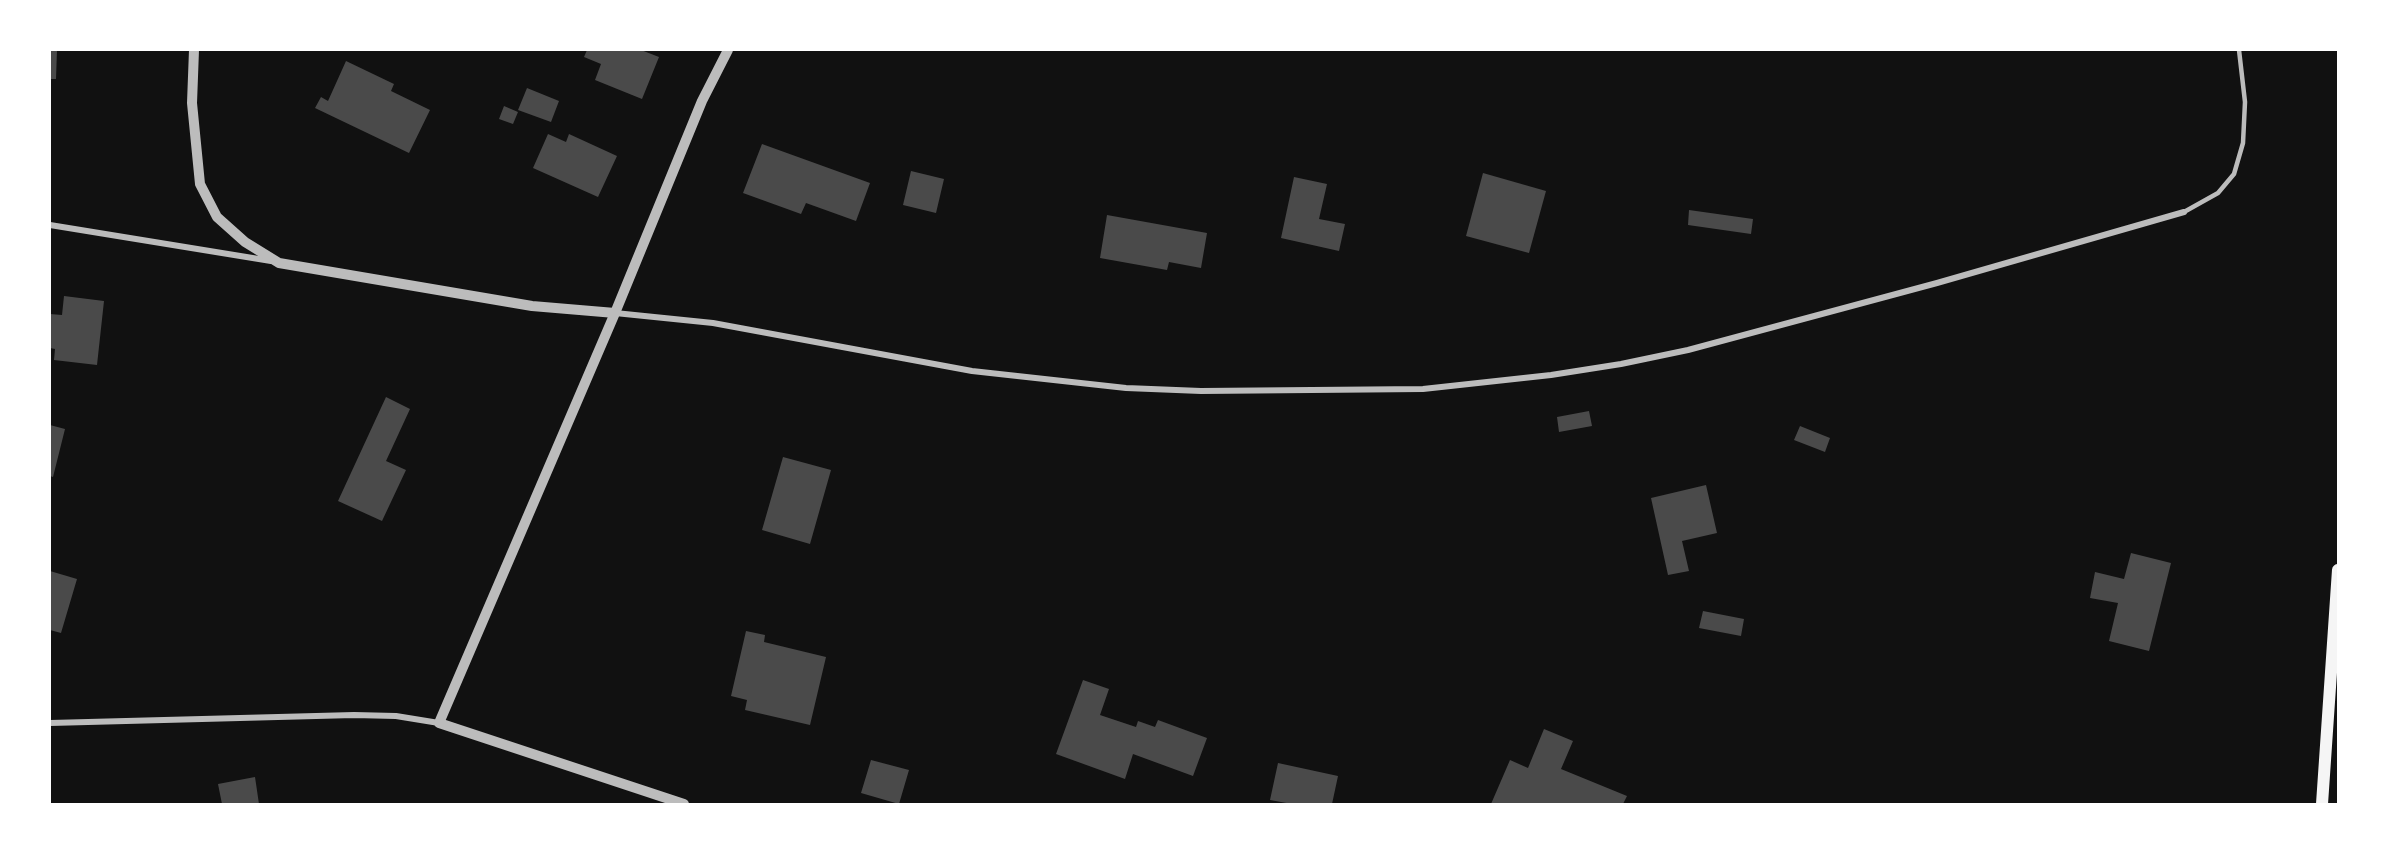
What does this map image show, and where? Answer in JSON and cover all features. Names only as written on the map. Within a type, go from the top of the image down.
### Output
[{"type":"main road","points":[[2322,804],[2338,570]]},
{"type":"street","points":[[194,50],[192,103],[200,184],[217,217],[244,242],[279,263]]},
{"type":"street","points":[[439,723],[615,313],[694,122],[728,50]]},
{"type":"street","points":[[50,225],[532,306],[713,323],[972,371],[1126,388],[1201,391],[1423,389],[1551,375],[1621,364],[1688,350],[1926,286],[2184,212]]},
{"type":"street","points":[[50,723],[354,715],[396,716],[439,723],[684,804]]},
{"type":"lane","points":[[2184,212],[2218,193],[2234,174],[2243,143],[2245,102],[2239,50]]},
{"type":"building","points":[[50,50],[57,50],[56,79],[50,79]]},
{"type":"building","points":[[587,50],[641,50],[659,57],[642,99],[595,80],[601,64],[584,57]]},
{"type":"building","points":[[346,61],[394,84],[391,91],[430,110],[409,153],[315,108],[321,97],[328,101]]},
{"type":"building","points":[[527,88],[559,101],[551,122],[518,110]]},
{"type":"building","points":[[504,106],[518,112],[513,124],[499,119]]},
{"type":"building","points":[[548,134],[566,142],[569,134],[617,156],[598,197],[533,168]]},
{"type":"building","points":[[762,144],[870,183],[856,221],[806,203],[801,214],[743,193]]},
{"type":"building","points":[[911,171],[944,179],[936,213],[903,205]]},
{"type":"building","points":[[1483,173],[1546,191],[1529,253],[1466,236]]},
{"type":"building","points":[[1294,177],[1327,184],[1319,219],[1345,224],[1339,251],[1281,238]]},
{"type":"building","points":[[1689,210],[1753,219],[1751,234],[1688,225]]},
{"type":"building","points":[[1107,215],[1207,233],[1201,268],[1169,262],[1167,270],[1100,258]]},
{"type":"building","points":[[64,296],[104,301],[97,365],[54,360],[55,349],[50,348],[50,314],[62,315]]},
{"type":"building","points":[[386,397],[410,409],[386,461],[406,470],[382,521],[338,501]]},
{"type":"building","points":[[1589,411],[1592,426],[1559,432],[1557,417]]},
{"type":"building","points":[[50,425],[65,429],[53,477],[50,476]]},
{"type":"building","points":[[1800,426],[1830,438],[1825,452],[1794,440]]},
{"type":"building","points":[[783,457],[831,470],[810,544],[762,530]]},
{"type":"building","points":[[1706,485],[1717,533],[1682,541],[1689,571],[1668,575],[1651,498]]},
{"type":"building","points":[[2131,553],[2171,563],[2149,651],[2109,641],[2118,603],[2090,598],[2095,572],[2124,579]]},
{"type":"building","points":[[50,571],[77,579],[61,633],[50,630]]},
{"type":"building","points":[[1703,611],[1744,619],[1741,636],[1699,628]]},
{"type":"building","points":[[746,631],[765,635],[764,642],[826,657],[810,725],[745,710],[747,700],[731,696]]},
{"type":"building","points":[[1083,680],[1109,689],[1100,715],[1136,727],[1138,721],[1155,727],[1158,720],[1207,738],[1193,776],[1133,754],[1125,779],[1056,754]]},
{"type":"building","points":[[1544,729],[1573,741],[1561,769],[1627,796],[1623,804],[1491,804],[1510,760],[1528,768]]},
{"type":"building","points":[[871,760],[909,770],[899,804],[861,793]]},
{"type":"building","points":[[1278,763],[1338,776],[1332,804],[1292,804],[1270,800]]},
{"type":"building","points":[[255,777],[259,804],[222,804],[218,784]]}]
